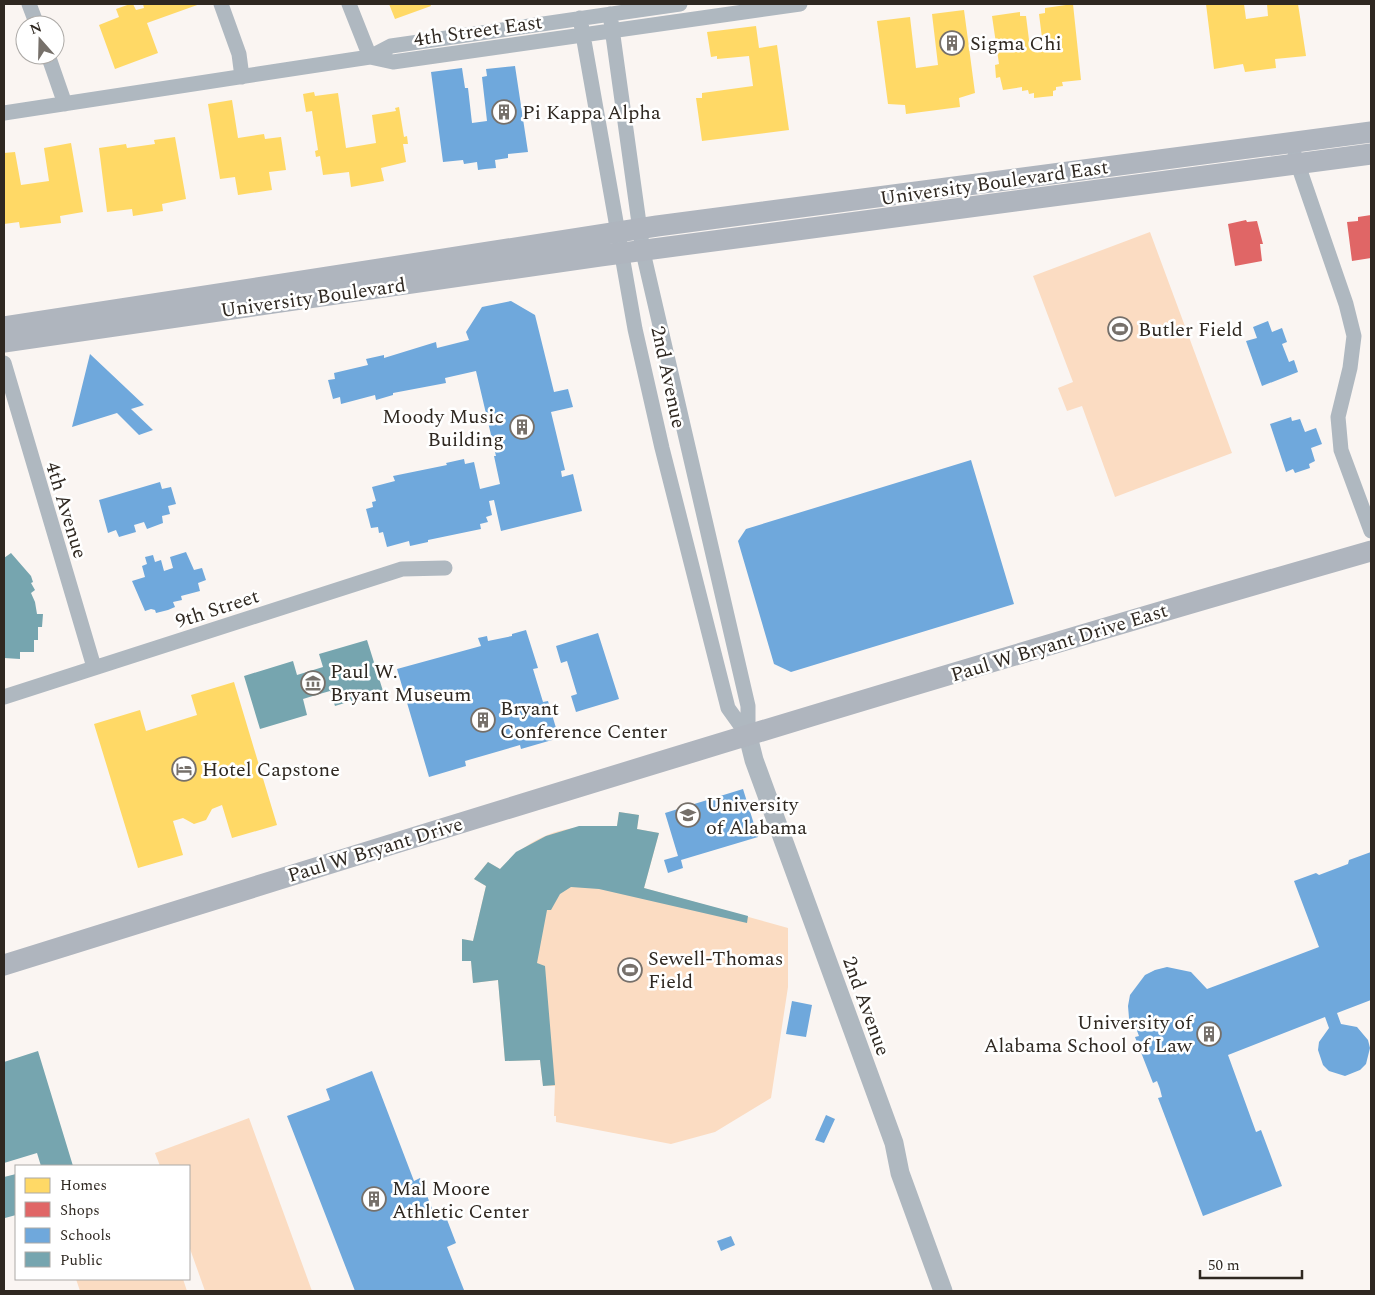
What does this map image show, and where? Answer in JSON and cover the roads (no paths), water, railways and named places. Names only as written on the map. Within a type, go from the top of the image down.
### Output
[{"type":"main road","name":"University Boulevard East","points":[[617,232],[1371,132]]},
{"type":"main road","name":"University Boulevard East","points":[[622,254],[1371,154]]},
{"type":"main road","name":"University Boulevard","points":[[4,327],[617,232]]},
{"type":"main road","name":"University Boulevard","points":[[4,342],[622,254]]},
{"type":"main road","name":"Paul W Bryant Drive East","points":[[748,736],[1066,639],[1371,550]]},
{"type":"main road","name":"Paul W Bryant Drive","points":[[4,965],[388,844],[748,736]]},
{"type":"street","points":[[221,4],[239,54],[242,77]]},
{"type":"street","points":[[349,4],[370,57]]},
{"type":"street","name":"4th Street East","points":[[4,113],[370,57],[390,46],[680,4]]},
{"type":"street","name":"4th Street East","points":[[370,57],[393,62],[800,4]]},
{"type":"street","name":"2nd Avenue","points":[[610,14],[643,252],[748,706],[748,736],[754,760],[894,1143],[900,1173],[943,1291]]},
{"type":"street","name":"2nd Avenue","points":[[580,18],[635,329],[662,448],[728,708],[748,736]]},
{"type":"street","points":[[52,65],[66,104]]},
{"type":"street","points":[[1291,143],[1346,304],[1354,336],[1350,368],[1338,417],[1341,450],[1371,531]]},
{"type":"street","name":"4th Avenue","points":[[4,363],[94,667]]},
{"type":"street","name":"9th Street","points":[[4,696],[402,569],[445,568]]},
{"type":"place","name":"Sigma Chi","points":[[952,43]]},
{"type":"place","name":"Pi Kappa Alpha","points":[[504,112]]},
{"type":"place","name":"Butler Field","points":[[1120,329]]},
{"type":"place","name":"Moody Music Building","points":[[522,427]]},
{"type":"place","name":"Paul W. Bryant Museum","points":[[313,683]]},
{"type":"place","name":"Bryant Conference Center","points":[[483,720]]},
{"type":"place","name":"Hotel Capstone","points":[[184,769]]},
{"type":"place","name":"University of Alabama","points":[[688,815]]},
{"type":"place","name":"Sewell-Thomas Field","points":[[630,970]]},
{"type":"place","name":"University of Alabama School of Law","points":[[1209,1034]]},
{"type":"place","name":"Mal Moore Athletic Center","points":[[374,1199]]}]
